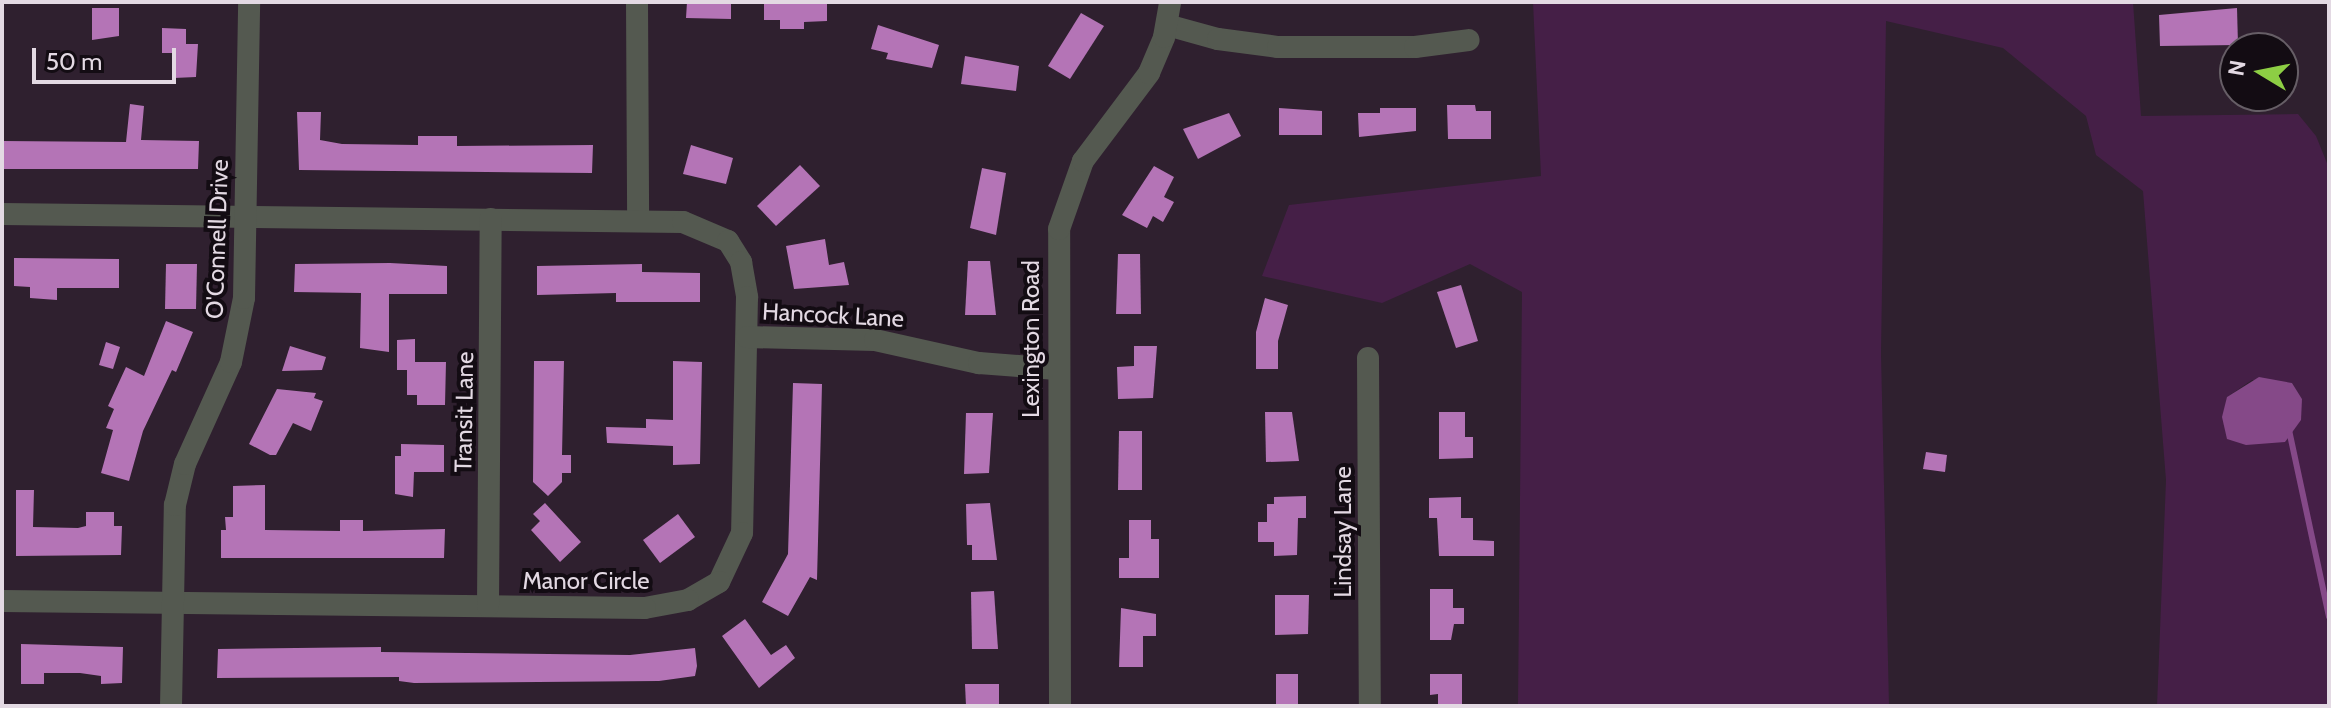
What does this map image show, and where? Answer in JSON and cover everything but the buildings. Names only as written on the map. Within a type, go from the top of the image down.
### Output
[{"type":"street","name":"O'Connell Drive","points":[[171,706],[171,603],[178,487],[227,372],[242,320],[249,2]]},
{"type":"street","points":[[637,2],[638,221]]},
{"type":"street","name":"Lexington Road","points":[[1060,706],[1056,254],[1065,206],[1096,141],[1149,73],[1167,25],[1170,2]]},
{"type":"street","points":[[1167,25],[1218,39],[1278,47],[1415,47],[1469,40]]},
{"type":"street","name":"Manor Circle","points":[[2,214],[695,224],[728,241],[744,273],[747,337],[744,518],[738,548],[719,582],[688,600],[659,607],[2,601]]},
{"type":"street","name":"Transit Lane","points":[[488,606],[491,219]]},
{"type":"street","name":"Hancock Lane","points":[[747,337],[875,340],[979,363],[1057,369]]},
{"type":"street","name":"Lindsay Lane","points":[[1368,358],[1370,706]]},
{"type":"shaded area","points":[[1533,2],[2133,2],[2141,116],[2298,114],[2316,136],[2329,168],[2329,706],[2157,706],[2166,480],[2143,191],[2096,155],[2086,116],[2003,48],[1886,21],[1881,354],[1889,706],[1518,706],[1522,292],[1470,264],[1382,303],[1262,276],[1289,205],[1541,176]],"holes":[[[2252,380],[2292,383],[2302,399],[2285,442],[2227,397]]]},
{"type":"shaded area","points":[[2259,377],[2292,383],[2302,399],[2301,420],[2285,442],[2246,445],[2227,439],[2222,417],[2227,397]]},
{"type":"waterway","points":[[2289,430],[2329,617]]}]
